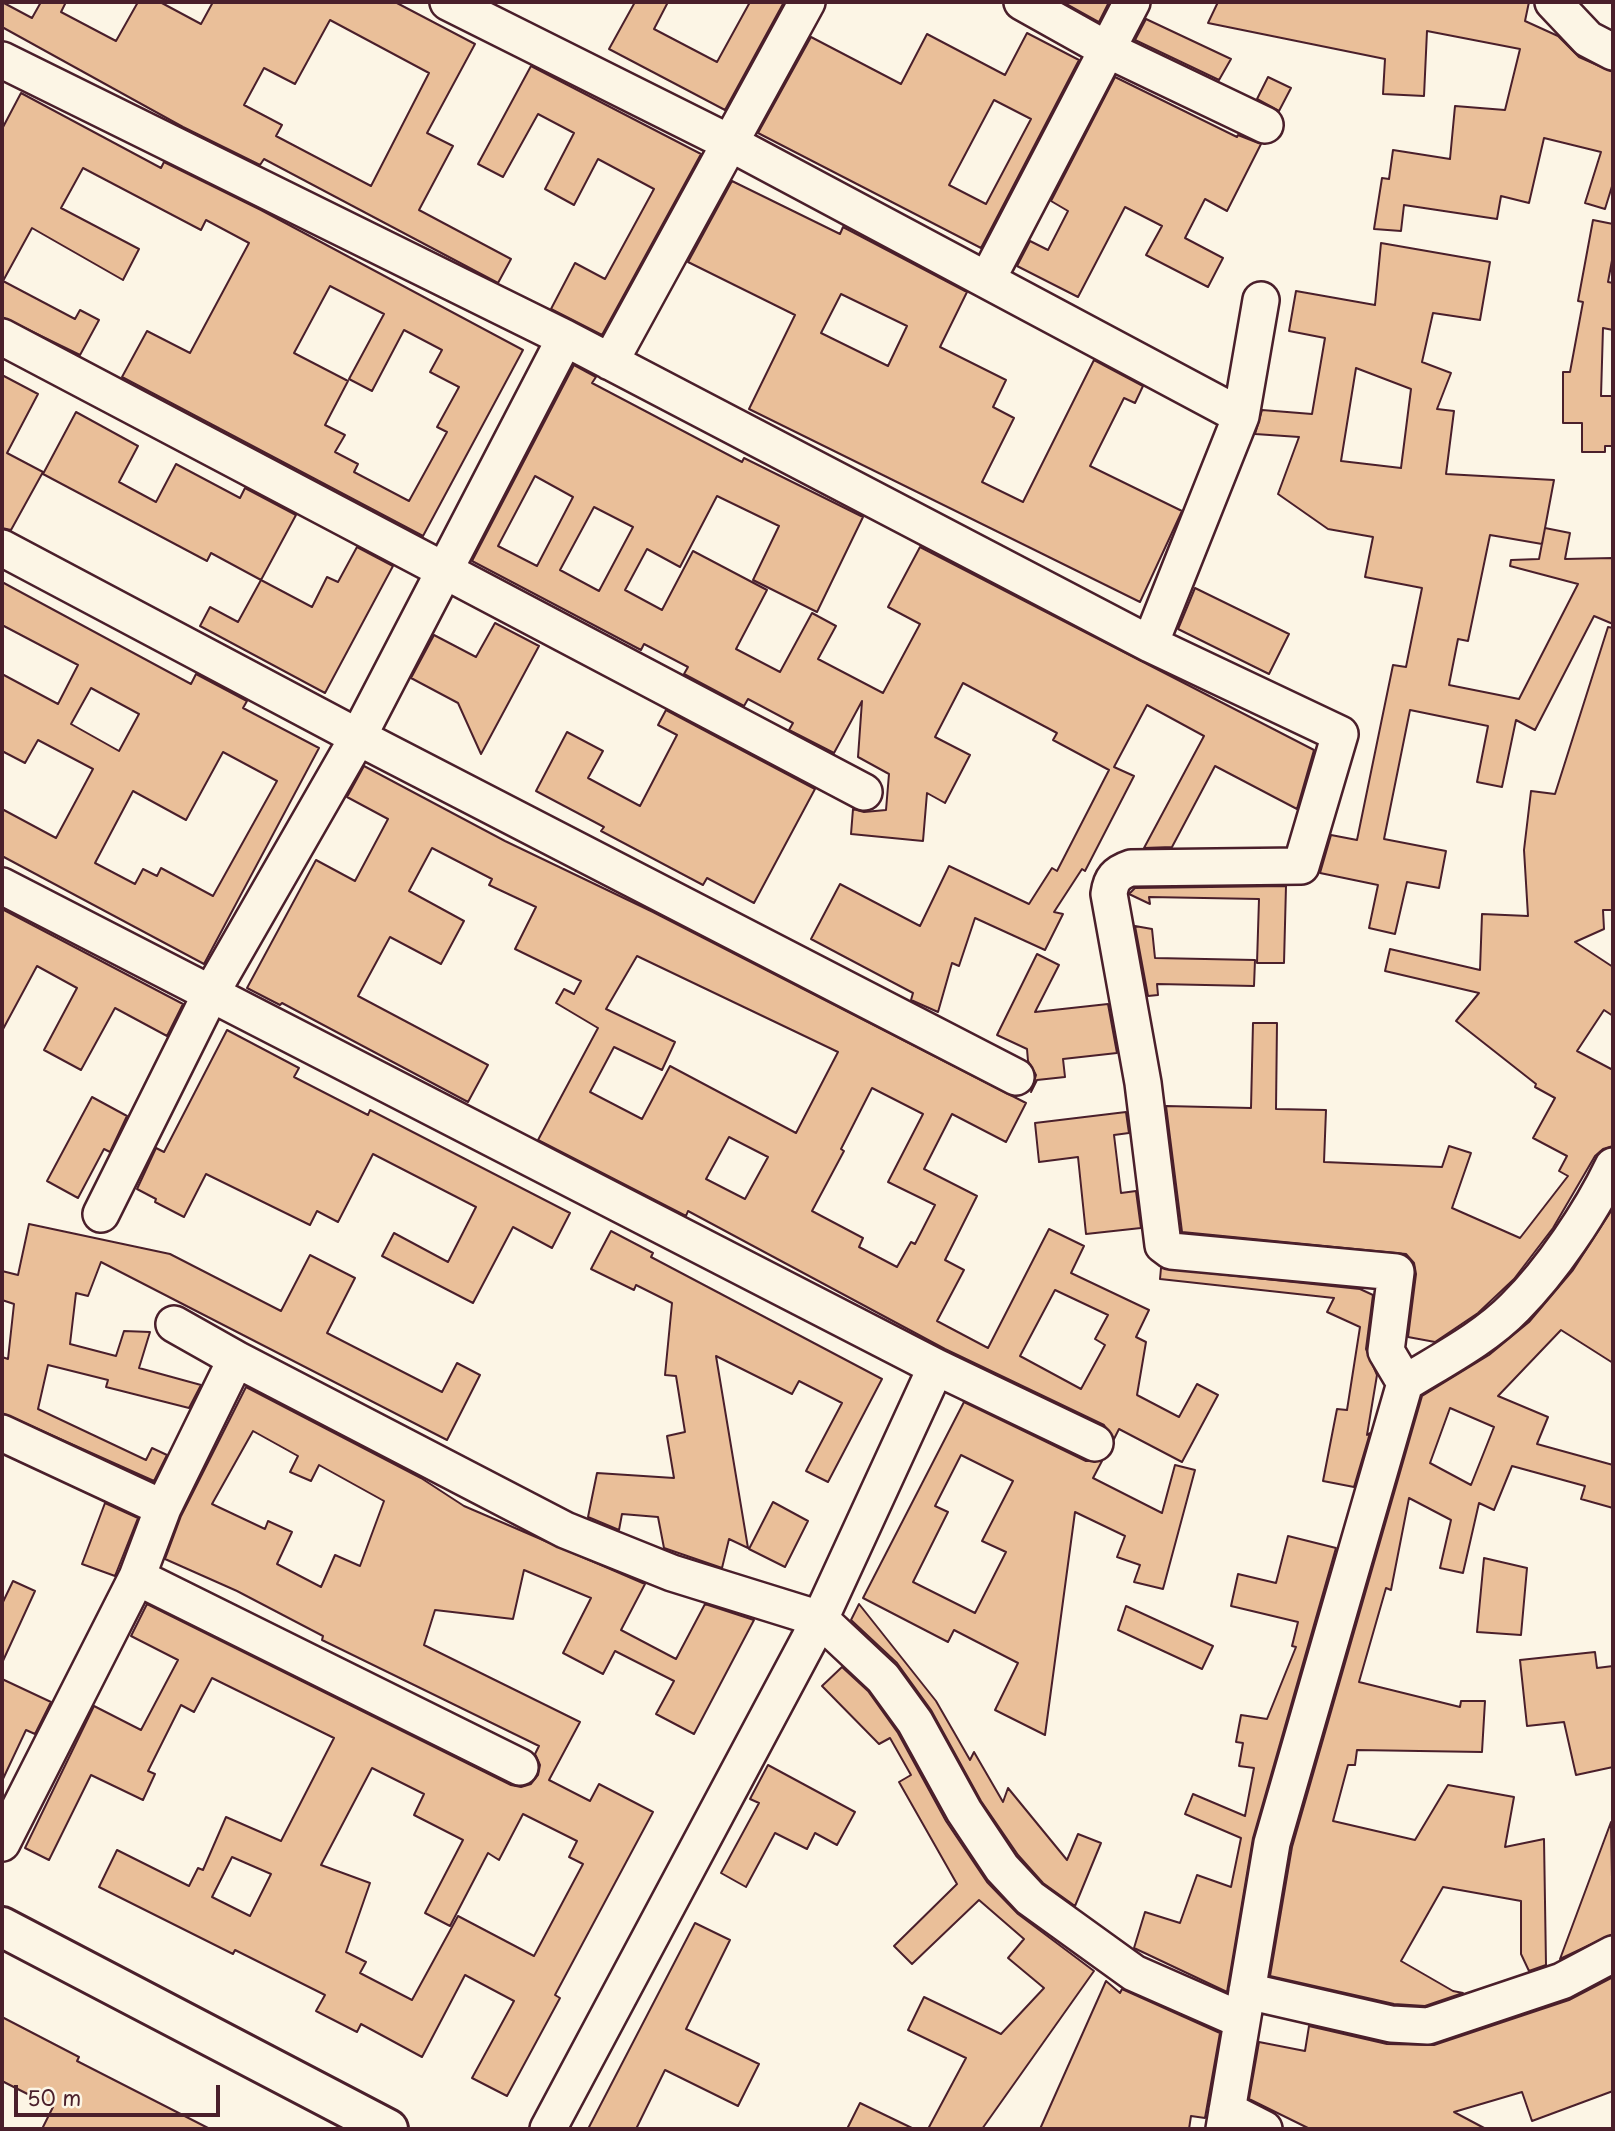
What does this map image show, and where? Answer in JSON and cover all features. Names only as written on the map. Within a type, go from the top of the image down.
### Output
[{"type":"main road","points":[[2,1927],[387,2129]]},
{"type":"street","points":[[448,2],[730,143],[1241,416]]},
{"type":"street","points":[[610,362],[807,2]]},
{"type":"street","points":[[1022,2],[1106,49],[1265,125]]},
{"type":"street","points":[[987,281],[1132,2]]},
{"type":"street","points":[[1553,2],[1588,39],[1613,52]]},
{"type":"street","points":[[2,60],[565,338],[1150,644],[1340,734],[1301,866],[1130,868],[1117,873],[1110,884],[1108,894],[1143,1083],[1163,1245],[1171,1251],[1396,1272],[1385,1351],[1405,1383]]},
{"type":"street","points":[[1150,644],[1241,416],[1261,300]]},
{"type":"street","points":[[2,338],[864,792]]},
{"type":"street","points":[[101,1214],[211,993],[358,737],[565,338]]},
{"type":"street","points":[[2,548],[358,737],[1016,1077]]},
{"type":"street","points":[[2,886],[936,1367],[1095,1443]]},
{"type":"street","points":[[1264,2129],[1226,2120],[1272,1843],[1405,1383],[1472,1341],[1515,1307],[1593,1209],[1613,1166]]},
{"type":"street","points":[[174,1324],[565,1530],[672,1573],[820,1619],[883,1678],[915,1722],[964,1811],[1003,1868],[1030,1898],[1134,1973],[1244,2006],[1429,2026],[1562,1981],[1613,1954]]},
{"type":"street","points":[[2,1843],[137,1577],[163,1508],[236,1359]]},
{"type":"street","points":[[548,2129],[820,1619],[936,1367]]},
{"type":"street","points":[[2,1433],[163,1508]]},
{"type":"street","points":[[137,1577],[520,1767]]},
{"type":"building","points":[[2,2],[32,18],[41,2],[66,2],[61,12],[116,41],[138,2],[160,2],[201,24],[213,2],[395,2],[475,44],[427,133],[453,146],[419,210],[511,259],[498,283],[264,159],[260,165],[183,127],[2,27]],"holes":[[[330,20],[429,73],[371,186],[276,136],[282,125],[244,105],[264,68],[295,84]]]},
{"type":"building","points":[[635,2],[668,2],[654,29],[717,62],[750,2],[784,2],[725,110],[609,49]]},
{"type":"building","points":[[1063,2],[1109,2],[1099,22]]},
{"type":"building","points":[[1218,2],[1529,2],[1525,21],[1558,36],[1579,57],[1613,72],[1613,183],[1605,209],[1585,203],[1601,152],[1544,138],[1529,203],[1501,196],[1497,219],[1404,205],[1401,231],[1374,229],[1382,178],[1389,179],[1393,150],[1450,159],[1455,106],[1505,110],[1520,49],[1427,31],[1424,96],[1383,94],[1385,59],[1208,23]]},
{"type":"building","points":[[1146,19],[1231,59],[1219,80],[1135,40]]},
{"type":"building","points":[[1027,33],[1079,60],[981,248],[758,133],[811,37],[901,84],[927,34],[1005,75]],"holes":[[[994,100],[1031,119],[986,204],[949,185]]]},
{"type":"building","points":[[531,66],[701,154],[602,335],[551,309],[575,263],[605,279],[654,189],[598,159],[574,205],[545,189],[574,133],[538,114],[503,177],[478,164]]},
{"type":"building","points":[[1115,77],[1237,137],[1238,135],[1261,144],[1227,211],[1205,199],[1185,238],[1223,258],[1208,287],[1146,255],[1162,226],[1125,207],[1078,297],[1017,266],[1030,241],[1048,250],[1068,211],[1051,201]]},
{"type":"building","points":[[1268,77],[1291,88],[1279,111],[1257,99]]},
{"type":"building","points":[[21,93],[161,168],[164,162],[261,210],[523,350],[423,536],[122,377],[147,331],[190,353],[249,243],[206,220],[201,230],[83,168],[61,208],[139,249],[123,280],[32,228],[3,281],[75,319],[80,310],[99,320],[80,355],[2,317],[2,129]],"holes":[[[330,286],[384,314],[349,379],[372,391],[404,330],[442,350],[430,372],[459,387],[437,427],[447,432],[409,501],[354,472],[358,464],[335,452],[345,435],[325,425],[348,381],[294,353]]]},
{"type":"building","points":[[732,181],[840,234],[843,227],[967,292],[940,347],[1006,380],[993,407],[1014,418],[982,482],[1023,502],[1094,360],[1143,386],[1135,403],[1124,398],[1090,466],[1182,511],[1140,602],[749,409],[795,315],[688,262]],"holes":[[[841,294],[907,326],[888,366],[821,333]]]},
{"type":"building","points":[[1593,220],[1613,224],[1613,255],[1608,282],[1613,283],[1613,330],[1603,328],[1601,396],[1613,396],[1613,446],[1605,446],[1605,452],[1582,452],[1582,423],[1563,423],[1563,372],[1570,372],[1583,302],[1578,301]]},
{"type":"building","points":[[1381,243],[1490,262],[1480,320],[1433,313],[1422,362],[1451,373],[1437,409],[1454,411],[1446,474],[1554,480],[1545,528],[1570,533],[1565,559],[1613,558],[1613,624],[1594,616],[1535,730],[1516,720],[1502,787],[1477,782],[1488,726],[1410,710],[1384,839],[1446,851],[1439,888],[1407,882],[1395,934],[1369,928],[1378,885],[1320,873],[1331,835],[1357,840],[1393,665],[1406,667],[1422,588],[1365,577],[1373,537],[1328,529],[1278,494],[1299,437],[1255,434],[1262,410],[1312,414],[1325,338],[1289,331],[1296,291],[1375,305]],"holes":[[[1356,368],[1411,389],[1401,468],[1341,461]],[[1490,535],[1542,544],[1539,559],[1511,560],[1510,566],[1578,584],[1519,699],[1449,685],[1458,639],[1468,641]]]},
{"type":"building","points":[[574,365],[596,377],[592,383],[742,462],[744,458],[863,517],[817,612],[753,580],[779,526],[717,496],[680,567],[647,549],[625,590],[662,610],[693,551],[767,590],[736,649],[780,672],[812,613],[836,626],[818,659],[883,693],[920,624],[888,607],[920,547],[1314,750],[1297,809],[1215,766],[1172,847],[1144,848],[1204,736],[1147,705],[1114,767],[1134,776],[1085,871],[1082,869],[1054,912],[1063,914],[1045,950],[975,918],[959,966],[952,963],[938,1012],[911,1000],[913,993],[811,939],[840,884],[920,926],[949,866],[1029,904],[1052,868],[1057,871],[1109,770],[1053,740],[1057,733],[963,683],[935,737],[970,755],[945,803],[927,793],[923,841],[851,834],[853,809],[864,812],[886,810],[889,774],[858,757],[862,701],[834,753],[789,730],[793,723],[748,699],[744,706],[684,674],[688,667],[644,644],[641,650],[472,561]],"holes":[[[535,476],[573,497],[537,566],[498,546]],[[594,507],[633,527],[599,591],[560,570]]]},
{"type":"building","points":[[2,375],[38,394],[7,453],[43,472],[11,530],[2,528]]},
{"type":"building","points":[[76,412],[138,446],[119,482],[156,502],[176,464],[240,498],[245,488],[296,515],[261,580],[211,553],[207,561],[43,474]]},
{"type":"building","points":[[357,547],[393,566],[325,693],[200,626],[210,607],[238,622],[261,580],[312,607],[327,577],[338,582]]},
{"type":"building","points":[[2,582],[191,684],[196,674],[247,701],[243,708],[319,748],[204,964],[2,856],[2,809],[56,838],[93,769],[38,740],[25,763],[2,751],[2,674],[58,704],[78,665],[2,625]],"holes":[[[91,688],[139,714],[119,751],[71,724]],[[223,752],[277,781],[213,896],[161,868],[157,876],[143,869],[135,884],[95,863],[133,791],[186,820]]]},
{"type":"building","points":[[1195,588],[1289,634],[1269,674],[1178,629]]},
{"type":"building","points":[[495,623],[539,646],[481,754],[458,703],[411,678],[434,635],[476,657]]},
{"type":"building","points":[[1608,627],[1613,628],[1613,910],[1603,910],[1604,929],[1575,942],[1613,967],[1613,1016],[1604,1010],[1577,1051],[1613,1070],[1613,1146],[1603,1149],[1595,1156],[1553,1228],[1514,1279],[1478,1313],[1435,1342],[1408,1337],[1416,1274],[1414,1263],[1406,1254],[1182,1232],[1166,1106],[1251,1108],[1253,1023],[1277,1023],[1276,1109],[1326,1110],[1324,1162],[1442,1167],[1449,1146],[1471,1153],[1452,1208],[1520,1238],[1568,1176],[1559,1171],[1567,1156],[1533,1138],[1555,1098],[1535,1087],[1536,1084],[1456,1021],[1479,993],[1385,971],[1390,949],[1480,970],[1482,914],[1528,916],[1524,850],[1531,791],[1555,794]]},
{"type":"building","points":[[666,710],[815,789],[754,903],[707,878],[703,885],[601,831],[604,827],[536,791],[567,732],[603,751],[588,778],[640,806],[677,735],[658,725]]},
{"type":"building","points":[[364,766],[505,841],[653,912],[1026,1103],[1006,1142],[952,1114],[924,1169],[977,1196],[945,1260],[964,1270],[937,1321],[988,1348],[1049,1229],[1084,1246],[1071,1273],[1149,1310],[1136,1337],[1146,1342],[1137,1395],[1179,1417],[1197,1384],[1218,1395],[1182,1462],[1119,1429],[1114,1439],[1104,1425],[945,1349],[688,1211],[686,1216],[538,1140],[598,1028],[556,1003],[564,989],[574,994],[581,981],[515,949],[536,907],[489,885],[492,879],[432,848],[409,891],[464,921],[441,964],[390,937],[358,996],[488,1065],[468,1102],[282,1003],[280,1005],[247,988],[316,860],[355,881],[388,819],[347,797]],"holes":[[[637,956],[838,1052],[796,1133],[670,1066],[642,1119],[590,1092],[614,1047],[662,1070],[675,1042],[606,1009]],[[872,1088],[923,1114],[888,1182],[935,1205],[915,1244],[911,1242],[897,1267],[859,1247],[863,1238],[812,1211],[844,1151],[841,1149]],[[729,1137],[768,1157],[745,1199],[706,1179]],[[1055,1290],[1108,1315],[1095,1339],[1105,1345],[1081,1389],[1020,1356]]]},
{"type":"building","points":[[1286,886],[1284,963],[1257,963],[1259,899],[1149,897],[1150,904],[1129,894],[1135,888]]},
{"type":"building","points":[[2,909],[183,1004],[167,1036],[115,1008],[81,1070],[44,1050],[77,988],[37,966],[2,1031]]},
{"type":"building","points":[[1135,926],[1152,929],[1155,958],[1255,960],[1254,986],[1157,984],[1158,995],[1148,996]]},
{"type":"building","points":[[1037,954],[1059,965],[1035,1012],[1108,1004],[1117,1053],[1063,1059],[1065,1077],[1037,1080],[1031,1092],[1036,1075],[1028,1061],[1027,1049],[997,1035]]},
{"type":"building","points":[[227,1030],[299,1068],[294,1077],[368,1115],[370,1110],[570,1213],[552,1248],[513,1227],[473,1303],[382,1256],[394,1233],[448,1262],[476,1207],[373,1154],[338,1222],[317,1211],[310,1225],[206,1174],[184,1217],[155,1202],[156,1199],[137,1189],[156,1148],[164,1152]]},
{"type":"building","points":[[92,1097],[127,1116],[110,1152],[104,1149],[78,1198],[47,1181]]},
{"type":"building","points":[[1126,1112],[1129,1133],[1114,1135],[1121,1193],[1136,1191],[1141,1228],[1086,1234],[1078,1157],[1039,1162],[1035,1123]]},
{"type":"building","points":[[1613,1208],[1613,1363],[1561,1330],[1498,1396],[1548,1417],[1537,1444],[1613,1465],[1613,1508],[1581,1499],[1585,1486],[1512,1466],[1494,1510],[1479,1503],[1463,1573],[1440,1568],[1451,1520],[1409,1498],[1391,1590],[1386,1588],[1359,1682],[1460,1707],[1461,1701],[1485,1701],[1482,1752],[1357,1750],[1355,1765],[1348,1765],[1333,1821],[1415,1840],[1448,1785],[1514,1797],[1505,1847],[1544,1839],[1546,1965],[1529,1971],[1521,1954],[1521,1901],[1443,1887],[1401,1961],[1453,1991],[1463,1993],[1425,2006],[1394,2004],[1270,1976],[1292,1847],[1422,1396],[1489,1355],[1529,1322],[1573,1270]],"holes":[[[1450,1408],[1494,1427],[1471,1485],[1430,1463]]]},
{"type":"building","points":[[29,1224],[170,1254],[281,1311],[310,1255],[355,1278],[327,1333],[442,1392],[457,1363],[480,1375],[447,1440],[101,1262],[88,1296],[76,1293],[70,1344],[116,1356],[124,1331],[150,1332],[139,1368],[201,1385],[189,1408],[106,1387],[108,1380],[48,1365],[38,1409],[146,1460],[152,1448],[167,1455],[154,1481],[2,1413],[2,1357],[8,1359],[14,1304],[2,1300],[2,1271],[18,1275]]},
{"type":"building","points":[[611,1231],[653,1253],[651,1257],[882,1379],[828,1482],[806,1471],[842,1403],[799,1381],[792,1394],[716,1356],[748,1548],[729,1539],[722,1568],[664,1548],[658,1517],[622,1514],[619,1530],[588,1517],[597,1473],[674,1478],[667,1436],[685,1432],[676,1376],[665,1375],[672,1303],[636,1285],[634,1290],[591,1269]]},
{"type":"building","points":[[1161,1268],[1360,1289],[1373,1295],[1366,1349],[1377,1375],[1367,1435],[1370,1433],[1354,1487],[1323,1481],[1337,1409],[1347,1410],[1360,1327],[1327,1312],[1334,1298],[1160,1279]]},
{"type":"building","points":[[246,1387],[421,1478],[464,1506],[645,1584],[621,1630],[676,1659],[705,1604],[754,1620],[694,1734],[656,1714],[674,1681],[615,1651],[603,1674],[563,1653],[591,1598],[524,1570],[513,1619],[435,1610],[424,1645],[580,1722],[549,1780],[590,1801],[599,1784],[653,1812],[555,1995],[560,1998],[507,2096],[472,2078],[514,2001],[465,1975],[422,2057],[361,2024],[357,2032],[316,2011],[325,1995],[235,1950],[233,1954],[99,1887],[117,1850],[189,1886],[198,1868],[203,1870],[226,1817],[281,1841],[334,1738],[212,1678],[194,1712],[181,1705],[148,1771],[155,1774],[143,1800],[91,1775],[49,1860],[25,1848],[94,1706],[141,1730],[178,1660],[131,1636],[147,1604],[511,1785],[521,1787],[531,1784],[538,1775],[540,1765],[535,1754],[539,1746],[322,1640],[323,1636],[237,1591],[165,1559],[181,1516]],"holes":[[[253,1431],[298,1456],[290,1472],[311,1481],[319,1465],[384,1501],[360,1566],[335,1555],[321,1587],[277,1564],[292,1532],[268,1521],[265,1529],[212,1504]],[[372,1768],[424,1794],[414,1815],[463,1840],[425,1913],[450,1926],[488,1853],[499,1860],[523,1814],[577,1841],[569,1857],[583,1864],[534,1956],[458,1916],[412,2000],[360,1973],[366,1962],[346,1952],[370,1883],[321,1865]],[[232,1857],[271,1874],[250,1916],[212,1897]]]},
{"type":"building","points":[[964,1402],[1086,1461],[1102,1461],[1093,1478],[1162,1513],[1175,1465],[1195,1470],[1163,1589],[1134,1582],[1140,1565],[1117,1557],[1125,1536],[1075,1512],[1045,1735],[995,1710],[1018,1663],[954,1630],[948,1642],[863,1598]],"holes":[[[961,1455],[1013,1481],[982,1541],[1006,1552],[975,1613],[913,1582],[948,1512],[935,1506]]]},
{"type":"building","points":[[773,1502],[808,1521],[785,1567],[749,1549]]},
{"type":"building","points":[[105,1503],[138,1518],[115,1576],[82,1564]]},
{"type":"building","points":[[1288,1536],[1336,1548],[1253,1838],[1227,1992],[1134,1948],[1145,1912],[1180,1923],[1197,1875],[1231,1887],[1241,1838],[1185,1814],[1193,1794],[1245,1816],[1254,1768],[1239,1766],[1243,1743],[1236,1742],[1241,1715],[1267,1719],[1296,1647],[1292,1646],[1298,1622],[1231,1606],[1238,1574],[1276,1583]]},
{"type":"building","points":[[1484,1558],[1527,1568],[1521,1635],[1477,1632]]},
{"type":"building","points":[[13,1581],[35,1591],[2,1663],[2,1604]]},
{"type":"building","points":[[859,1604],[936,1701],[970,1760],[974,1752],[1003,1802],[1008,1788],[1067,1860],[1078,1834],[1101,1843],[1075,1906],[1043,1883],[1018,1855],[981,1801],[931,1710],[897,1663],[851,1620]]},
{"type":"building","points":[[1126,1606],[1213,1646],[1202,1669],[1118,1630]]},
{"type":"building","points":[[1595,1652],[1597,1668],[1613,1666],[1613,1767],[1576,1775],[1564,1722],[1527,1726],[1520,1660]]},
{"type":"building","points":[[842,1667],[868,1691],[898,1733],[946,1821],[987,1882],[1018,1914],[1094,1971],[982,2129],[928,2129],[966,2058],[908,2030],[924,1997],[1001,2034],[1044,1988],[1008,1958],[1024,1939],[979,1900],[912,1964],[894,1946],[957,1884],[899,1782],[911,1775],[890,1738],[879,1744],[822,1686]]},
{"type":"building","points":[[2,1679],[51,1702],[35,1734],[26,1730],[2,1781]]},
{"type":"building","points":[[768,1765],[855,1812],[837,1845],[815,1833],[807,1849],[775,1833],[746,1887],[721,1873],[759,1803],[750,1799]]},
{"type":"building","points":[[1611,1822],[1613,1934],[1560,1959]]},
{"type":"building","points":[[695,1923],[730,1940],[686,2029],[759,2064],[738,2106],[665,2070],[636,2129],[588,2129]]},
{"type":"building","points":[[1613,1977],[1613,2091],[1532,2121],[1522,2092],[1454,2112],[1486,2129],[1310,2129],[1249,2099],[1259,2042],[1305,2051],[1309,2026],[1387,2044],[1434,2045],[1569,2000]]},
{"type":"building","points":[[1106,1981],[1120,1993],[1122,1989],[1220,2033],[1205,2118],[1191,2116],[1189,2129],[1040,2129]]},
{"type":"building","points":[[2,2017],[79,2057],[77,2061],[210,2129],[42,2129],[53,2107],[2,2081]]},
{"type":"building","points":[[860,2103],[914,2129],[847,2129]]}]
